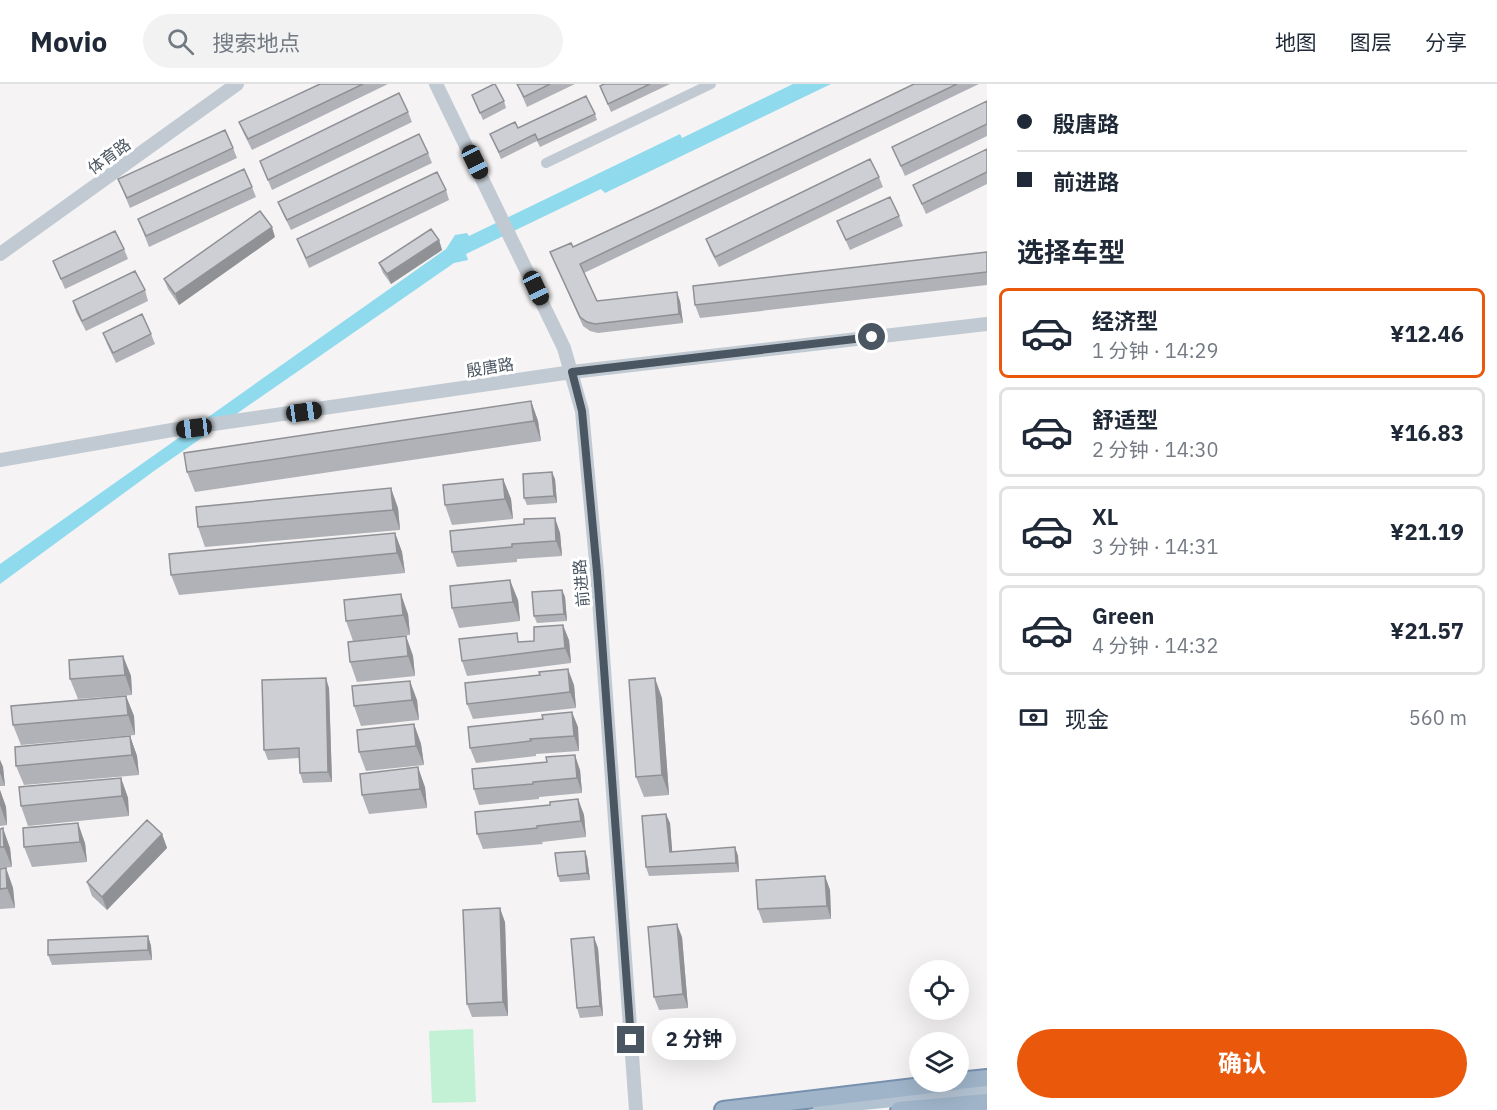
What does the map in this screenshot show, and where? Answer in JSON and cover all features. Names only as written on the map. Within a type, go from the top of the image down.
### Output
[{"type":"highway","points":[[969,1080],[987,1078]]},
{"type":"highway","points":[[723,1110],[909,1087]]},
{"type":"highway","points":[[899,1110],[987,1102]]},
{"type":"main road","points":[[780,1110],[987,1090]]},
{"type":"street","name":"体育路","points":[[0,254],[237,84]]},
{"type":"street","name":"前进路","points":[[436,84],[518,248],[572,372],[582,411],[597,572],[636,1110]]},
{"type":"street","points":[[546,163],[711,84]]},
{"type":"street","name":"殷唐路","points":[[0,460],[172,430],[572,372],[987,324]]},
{"type":"green space","points":[[473,1029],[476,1102],[432,1103],[429,1031]]},
{"type":"water","points":[[793,84],[831,84],[605,193],[601,189],[466,254],[468,260],[454,263],[154,471],[0,584],[0,564],[446,249],[455,235],[467,233],[469,236],[680,134],[682,138]]},
{"type":"building","points":[[320,84],[363,84],[248,139],[239,122]]},
{"type":"building","points":[[495,84],[504,101],[480,113],[472,95]]},
{"type":"building","points":[[517,84],[550,84],[524,97]]},
{"type":"building","points":[[604,84],[650,84],[608,104],[600,86]]},
{"type":"building","points":[[914,84],[957,84],[580,264],[597,301],[677,292],[679,314],[595,324],[580,317],[550,252],[571,243],[573,247]]},
{"type":"building","points":[[399,93],[408,112],[268,180],[260,161]]},
{"type":"building","points":[[586,96],[595,114],[538,140],[535,134],[499,152],[490,134],[515,122],[518,128]]},
{"type":"building","points":[[987,101],[987,124],[901,166],[892,147]]},
{"type":"building","points":[[225,130],[233,148],[127,198],[118,179]]},
{"type":"building","points":[[419,134],[428,153],[287,220],[278,202]]},
{"type":"building","points":[[987,149],[987,172],[922,204],[913,185]]},
{"type":"building","points":[[870,159],[879,177],[715,257],[706,239]]},
{"type":"building","points":[[244,169],[252,187],[146,236],[138,219]]},
{"type":"building","points":[[437,172],[446,190],[306,258],[297,239]]},
{"type":"building","points":[[890,197],[899,216],[846,240],[837,221]]},
{"type":"building","points":[[260,211],[272,227],[175,294],[164,279]]},
{"type":"building","points":[[431,229],[439,240],[387,274],[379,263]]},
{"type":"building","points":[[115,231],[124,249],[61,279],[53,261]]},
{"type":"building","points":[[987,252],[987,272],[695,305],[693,286]]},
{"type":"building","points":[[135,271],[145,290],[82,321],[73,301]]},
{"type":"building","points":[[142,314],[151,334],[113,353],[103,333]]},
{"type":"building","points":[[531,401],[534,421],[187,472],[184,453]]},
{"type":"building","points":[[552,472],[554,496],[524,498],[523,474]]},
{"type":"building","points":[[503,479],[505,499],[445,505],[443,485]]},
{"type":"building","points":[[391,488],[393,510],[198,527],[196,507]]},
{"type":"building","points":[[555,518],[556,541],[452,552],[450,531],[524,524],[524,519]]},
{"type":"building","points":[[395,533],[397,553],[171,575],[169,554]]},
{"type":"building","points":[[510,580],[513,602],[452,608],[450,586]]},
{"type":"building","points":[[562,590],[564,614],[534,616],[532,592]]},
{"type":"building","points":[[401,594],[403,615],[346,621],[344,600]]},
{"type":"building","points":[[563,625],[565,648],[462,661],[459,639],[517,633],[518,642],[534,641],[534,627]]},
{"type":"building","points":[[406,636],[408,656],[350,662],[348,642]]},
{"type":"building","points":[[123,656],[125,675],[70,679],[69,660]]},
{"type":"building","points":[[568,669],[570,692],[467,704],[465,683],[540,675],[539,672]]},
{"type":"building","points":[[326,678],[328,772],[300,773],[299,748],[264,750],[262,680]]},
{"type":"building","points":[[655,678],[662,775],[636,777],[629,680]]},
{"type":"building","points":[[410,681],[412,700],[354,706],[352,686]]},
{"type":"building","points":[[126,696],[128,715],[13,725],[11,706]]},
{"type":"building","points":[[572,712],[574,736],[530,739],[531,741],[470,748],[468,727],[543,719],[542,715]]},
{"type":"building","points":[[414,724],[416,746],[359,752],[357,730]]},
{"type":"building","points":[[130,736],[132,755],[16,766],[15,747]]},
{"type":"building","points":[[575,755],[577,778],[474,789],[472,769],[547,762],[546,757]]},
{"type":"building","points":[[418,767],[420,789],[362,795],[360,774]]},
{"type":"building","points":[[121,778],[122,796],[21,806],[19,787]]},
{"type":"building","points":[[578,799],[581,821],[477,834],[475,812],[550,805],[550,802]]},
{"type":"building","points":[[666,814],[670,852],[735,847],[736,863],[646,867],[642,816]]},
{"type":"building","points":[[147,820],[162,834],[102,897],[87,882]]},
{"type":"building","points":[[78,823],[80,842],[24,847],[23,828]]},
{"type":"building","points":[[3,828],[4,847],[0,847],[0,829]]},
{"type":"building","points":[[585,851],[587,873],[558,876],[555,853]]},
{"type":"building","points":[[6,868],[7,888],[0,889],[0,869]]},
{"type":"building","points":[[825,876],[827,906],[758,909],[756,880]]},
{"type":"building","points":[[500,908],[503,1002],[467,1004],[463,910]]},
{"type":"building","points":[[677,924],[683,994],[654,997],[648,927]]},
{"type":"building","points":[[148,936],[148,950],[48,955],[48,940]]},
{"type":"building","points":[[594,937],[600,1006],[577,1008],[571,939]]},
{"type":"route","points":[[631,1040],[597,572],[582,411],[572,372],[872,337]]}]
